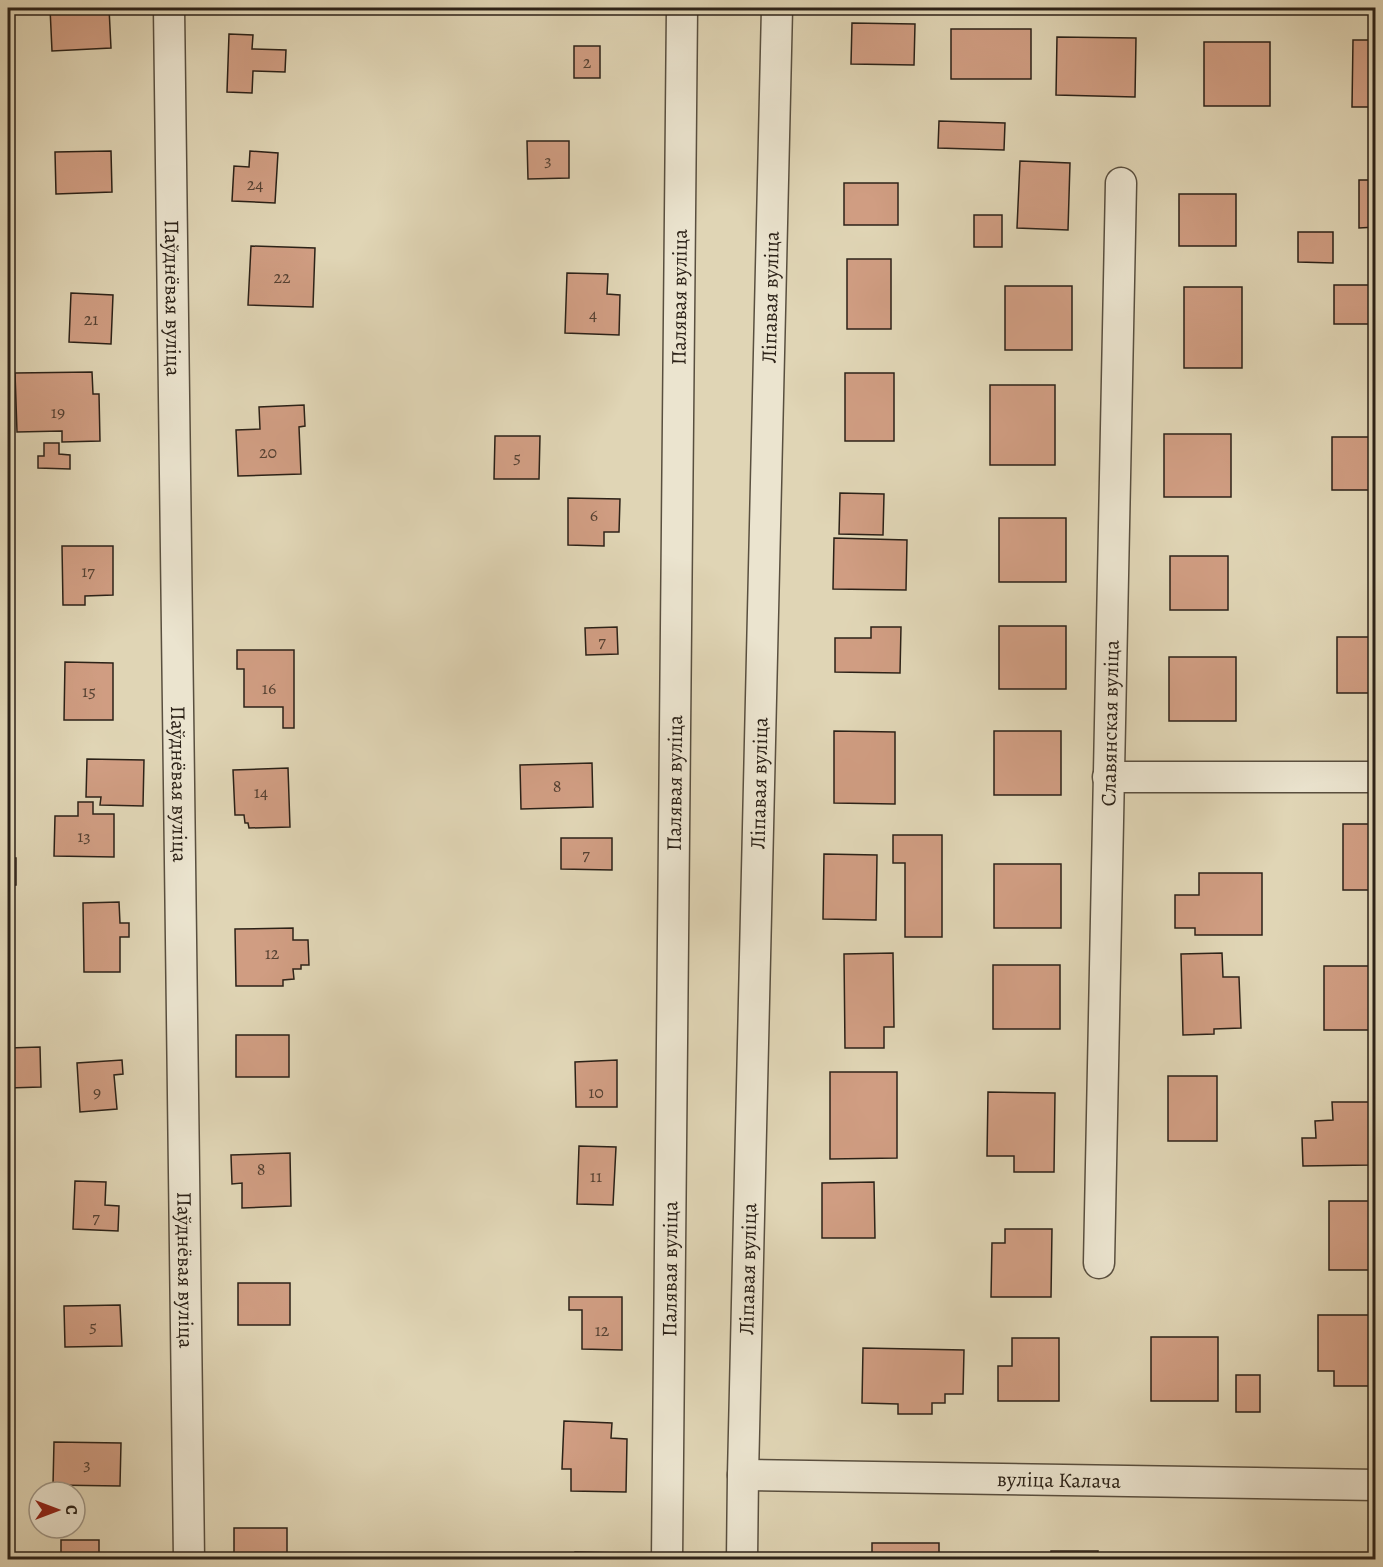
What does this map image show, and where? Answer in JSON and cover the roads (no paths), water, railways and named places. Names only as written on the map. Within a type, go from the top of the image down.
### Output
[{"type":"street","name":"Паўднёвая вуліца","points":[[169,8],[189,1560]]},
{"type":"street","name":"Палявая вуліца","points":[[667,1560],[682,8]]},
{"type":"street","name":"Ліпавая вуліца","points":[[742,1560],[742,1475],[777,8]]},
{"type":"street","name":"Славянская вуліца","points":[[1099,1263],[1121,183]]},
{"type":"street","points":[[1108,777],[1376,777]]},
{"type":"street","name":"вуліца Калача","points":[[742,1475],[1376,1485]]}]
